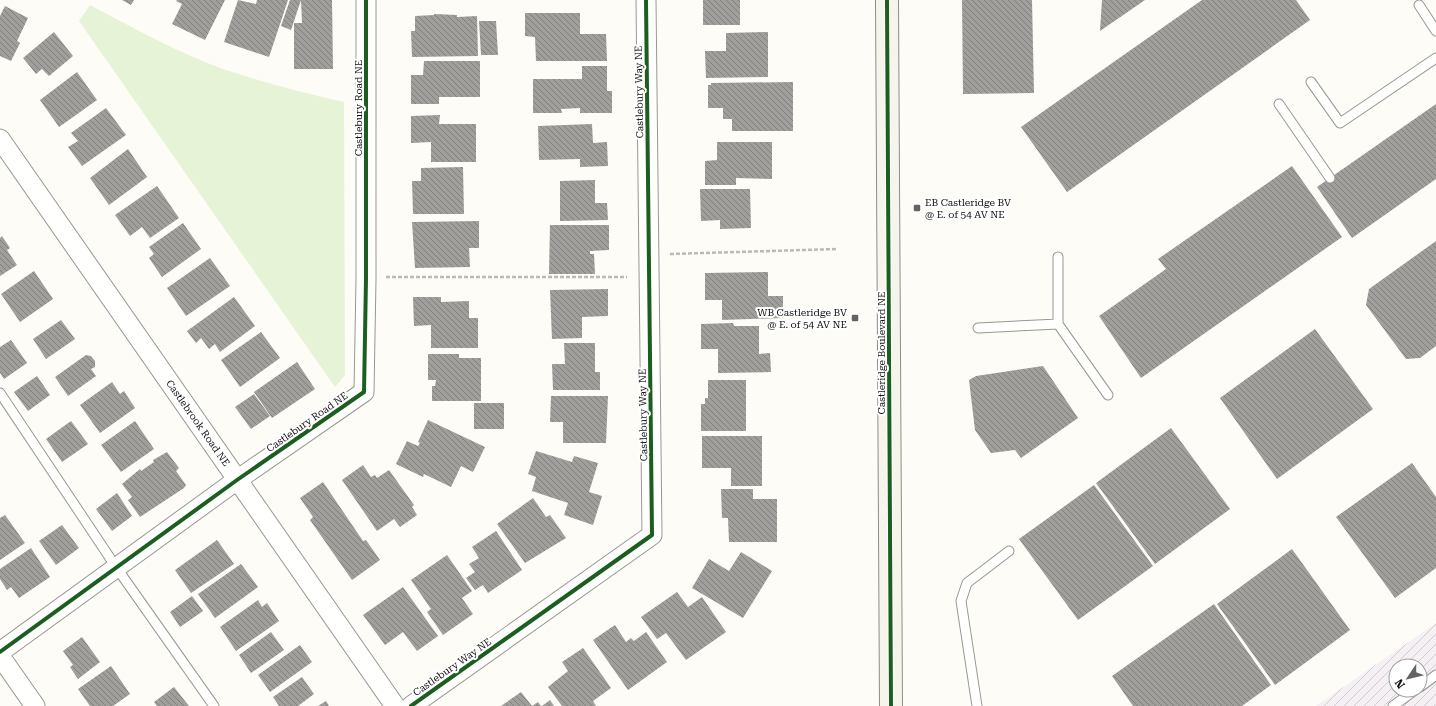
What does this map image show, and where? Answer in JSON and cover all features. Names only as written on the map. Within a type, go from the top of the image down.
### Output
[{"type":"street","name":"Castlebury Road NE","points":[[0,652],[237,480],[364,392],[366,279],[366,0]]},
{"type":"street","name":"Castlebury Way NE","points":[[411,706],[652,535],[646,0]]},
{"type":"street","name":"Castleridge Boulevard NE","points":[[887,0],[891,706]]},
{"type":"street","name":"Castlebrook Road NE","points":[[0,140],[395,706]]},
{"type":"street","points":[[0,656],[35,706]]},
{"type":"lane","points":[[1419,5],[1436,31]]},
{"type":"lane","points":[[1311,82],[1340,124],[1436,58]]},
{"type":"lane","points":[[1279,104],[1330,178]]},
{"type":"lane","points":[[1058,257],[1058,324],[1108,395]]},
{"type":"lane","points":[[978,328],[1058,324]]},
{"type":"lane","points":[[0,393],[116,567],[214,706]]},
{"type":"lane","points":[[977,706],[961,601],[967,583],[1009,551]]},
{"type":"lane","points":[[1393,706],[1404,698]]},
{"type":"path","points":[[649,254],[837,249]]},
{"type":"path","points":[[366,279],[650,277]]},
{"type":"shaded area","points":[[1436,623],[1436,706],[1316,706]]},
{"type":"green space","points":[[90,5],[155,39],[206,63],[268,83],[344,102],[345,375],[335,387],[79,21]]},
{"type":"building","points":[[122,0],[134,0],[131,5]]},
{"type":"building","points":[[225,0],[205,40],[172,24],[182,4],[176,1]]},
{"type":"building","points":[[238,0],[256,4],[257,0],[288,0],[269,57],[224,42]]},
{"type":"building","points":[[290,0],[301,0],[291,30],[281,26]]},
{"type":"building","points":[[301,0],[332,0],[333,69],[294,69],[294,23],[302,23]]},
{"type":"building","points":[[703,0],[740,0],[740,25],[703,25]]},
{"type":"building","points":[[962,0],[1032,0],[1034,93],[963,94]]},
{"type":"building","points":[[1102,0],[1145,0],[1100,31]]},
{"type":"building","points":[[1202,0],[1296,0],[1310,20],[1067,192],[1021,127]]},
{"type":"building","points":[[5,6],[28,18],[17,41],[20,43],[11,61],[0,56],[0,16]]},
{"type":"building","points":[[525,13],[580,13],[580,34],[606,34],[607,61],[536,61],[535,37],[525,36]]},
{"type":"building","points":[[434,14],[457,15],[457,17],[477,16],[478,56],[412,57],[411,31],[415,31],[415,16]]},
{"type":"building","points":[[479,21],[496,21],[498,55],[481,55]]},
{"type":"building","points":[[54,32],[73,56],[49,76],[42,69],[36,74],[23,58]]},
{"type":"building","points":[[768,32],[768,77],[706,78],[705,51],[726,51],[726,33]]},
{"type":"building","points":[[424,61],[480,61],[480,97],[439,97],[439,104],[411,104],[411,75],[423,75]]},
{"type":"building","points":[[582,66],[607,66],[607,91],[612,91],[612,113],[580,113],[580,108],[561,109],[562,113],[533,113],[533,79],[582,79]]},
{"type":"building","points":[[77,72],[97,100],[59,127],[40,100]]},
{"type":"building","points":[[793,82],[793,131],[732,131],[732,119],[723,119],[723,108],[708,108],[708,85],[711,85],[711,83]]},
{"type":"building","points":[[1436,104],[1436,179],[1352,238],[1317,187]]},
{"type":"building","points":[[106,108],[126,135],[82,166],[68,147],[78,141],[71,133]]},
{"type":"building","points":[[440,115],[439,124],[476,124],[476,162],[431,162],[431,142],[411,143],[411,116]]},
{"type":"building","points":[[592,124],[593,143],[607,142],[608,166],[580,167],[580,159],[539,160],[538,126]]},
{"type":"building","points":[[717,142],[772,142],[772,179],[736,178],[736,185],[705,185],[705,161],[717,160]]},
{"type":"building","points":[[128,149],[147,177],[109,205],[90,178]]},
{"type":"building","points":[[1292,166],[1342,237],[1141,378],[1099,316],[1166,269],[1158,259]]},
{"type":"building","points":[[463,167],[464,214],[413,214],[412,181],[421,181],[421,168]]},
{"type":"building","points":[[595,180],[595,203],[607,203],[608,220],[560,221],[560,181]]},
{"type":"building","points":[[157,186],[179,218],[150,238],[142,227],[130,236],[115,215]]},
{"type":"building","points":[[700,189],[750,189],[751,228],[720,229],[720,220],[701,221]]},
{"type":"building","points":[[479,221],[479,248],[469,248],[470,267],[415,268],[412,222]]},
{"type":"building","points":[[183,223],[201,249],[162,277],[149,258],[154,254],[149,247]]},
{"type":"building","points":[[550,225],[609,225],[609,250],[590,251],[590,254],[594,254],[595,274],[549,274]]},
{"type":"building","points":[[2,236],[10,248],[7,250],[17,265],[0,276],[0,238]]},
{"type":"building","points":[[1436,241],[1436,346],[1420,358],[1406,359],[1366,305],[1369,289]]},
{"type":"building","points":[[210,258],[230,286],[186,316],[167,288]]},
{"type":"building","points":[[34,271],[53,299],[20,322],[1,294]]},
{"type":"building","points":[[768,272],[768,296],[783,296],[783,318],[722,320],[722,300],[705,300],[705,273]]},
{"type":"building","points":[[608,289],[608,316],[582,317],[582,338],[552,339],[550,290]]},
{"type":"building","points":[[234,297],[255,326],[220,352],[215,344],[209,349],[201,338],[196,343],[187,331]]},
{"type":"building","points":[[413,297],[441,297],[441,302],[469,301],[469,318],[478,318],[478,348],[431,348],[431,325],[414,326]]},
{"type":"building","points":[[61,320],[75,339],[46,359],[33,339]]},
{"type":"building","points":[[733,323],[734,326],[759,326],[759,354],[770,353],[771,372],[718,373],[718,349],[701,349],[701,324]]},
{"type":"building","points":[[1315,329],[1373,409],[1277,479],[1220,398]]},
{"type":"building","points":[[261,332],[280,358],[240,387],[221,360]]},
{"type":"building","points":[[11,340],[27,363],[4,379],[0,373],[0,347]]},
{"type":"building","points":[[564,343],[595,343],[595,372],[600,372],[600,390],[553,390],[552,364],[565,364]]},
{"type":"building","points":[[428,354],[459,354],[459,358],[481,358],[481,401],[432,401],[432,386],[435,386],[436,380],[428,380]]},
{"type":"building","points":[[86,355],[91,356],[95,361],[95,367],[91,369],[96,376],[68,396],[55,377]]},
{"type":"building","points":[[297,362],[315,389],[272,418],[254,392]]},
{"type":"building","points":[[1043,366],[1078,418],[1021,458],[1015,450],[991,453],[975,430],[969,380],[976,376]]},
{"type":"building","points":[[37,376],[50,395],[28,411],[14,392]]},
{"type":"building","points":[[708,380],[746,380],[746,431],[701,431],[701,404],[705,404],[705,398],[708,398]]},
{"type":"building","points":[[112,382],[120,394],[124,391],[135,408],[100,433],[80,405]]},
{"type":"building","points":[[254,394],[270,416],[251,429],[235,407]]},
{"type":"building","points":[[551,396],[608,396],[606,443],[563,443],[563,422],[550,422]]},
{"type":"building","points":[[474,403],[504,403],[504,429],[474,429]]},
{"type":"building","points":[[428,420],[485,447],[473,472],[461,466],[451,487],[424,474],[423,477],[396,464],[407,441],[418,446],[420,443],[418,442]]},
{"type":"building","points":[[71,421],[88,444],[62,462],[46,439]]},
{"type":"building","points":[[135,421],[154,449],[121,472],[101,445]]},
{"type":"building","points":[[1171,428],[1230,509],[1155,564],[1096,483]]},
{"type":"building","points":[[702,436],[762,436],[762,486],[731,486],[731,468],[702,468]]},
{"type":"building","points":[[536,451],[572,462],[574,456],[598,463],[589,492],[602,496],[593,525],[564,515],[568,503],[532,491],[536,477],[528,474]]},
{"type":"building","points":[[167,452],[179,468],[176,471],[186,485],[184,488],[140,517],[128,500],[132,497],[122,484],[140,469],[141,471],[154,462],[153,460]]},
{"type":"building","points":[[1412,463],[1436,497],[1436,568],[1395,598],[1336,517]]},
{"type":"building","points":[[363,465],[371,477],[375,475],[377,478],[389,470],[414,505],[412,507],[417,515],[400,527],[394,519],[377,531],[342,480]]},
{"type":"building","points":[[323,482],[363,541],[366,540],[380,560],[352,580],[310,520],[313,517],[300,498]]},
{"type":"building","points":[[1094,485],[1153,566],[1078,620],[1019,539]]},
{"type":"building","points":[[721,489],[753,489],[753,499],[777,499],[777,542],[729,542],[728,518],[722,518]]},
{"type":"building","points":[[117,493],[132,516],[112,531],[96,509]]},
{"type":"building","points":[[533,498],[546,517],[550,515],[566,538],[525,563],[497,524]]},
{"type":"building","points":[[5,515],[25,543],[0,560],[0,518]]},
{"type":"building","points":[[62,525],[79,548],[56,565],[39,541]]},
{"type":"building","points":[[496,531],[522,570],[488,593],[483,585],[475,590],[466,578],[475,572],[469,564],[479,558],[472,547]]},
{"type":"building","points":[[217,540],[234,564],[191,593],[175,570]]},
{"type":"building","points":[[31,548],[50,577],[19,598],[11,587],[7,590],[0,579],[0,569]]},
{"type":"building","points":[[1292,549],[1350,630],[1275,685],[1217,604]]},
{"type":"building","points":[[741,552],[772,571],[743,618],[692,588],[709,559],[729,571]]},
{"type":"building","points":[[447,555],[472,591],[462,598],[473,614],[443,635],[427,612],[431,609],[411,580]]},
{"type":"building","points":[[241,564],[258,587],[215,618],[198,594]]},
{"type":"building","points":[[403,587],[438,636],[417,651],[403,632],[385,645],[363,615]]},
{"type":"building","points":[[677,592],[688,607],[702,597],[726,632],[686,660],[666,633],[657,639],[641,617]]},
{"type":"building","points":[[192,596],[203,611],[180,627],[170,612]]},
{"type":"building","points":[[258,600],[262,607],[267,603],[279,621],[236,651],[220,627]]},
{"type":"building","points":[[1214,604],[1271,685],[1242,706],[1133,706],[1112,676]]},
{"type":"building","points":[[615,625],[626,642],[631,638],[634,641],[646,632],[667,662],[628,690],[593,640]]},
{"type":"building","points":[[271,632],[284,650],[251,673],[239,655]]},
{"type":"building","points":[[82,637],[100,662],[78,679],[70,667],[73,665],[63,651]]},
{"type":"building","points":[[300,645],[312,662],[270,692],[258,675]]},
{"type":"building","points":[[583,648],[611,688],[593,701],[596,706],[562,706],[548,687],[568,671],[562,662]]},
{"type":"building","points":[[111,666],[130,694],[113,706],[90,706],[78,689]]},
{"type":"building","points":[[302,677],[314,694],[298,706],[279,706],[273,697]]},
{"type":"building","points":[[174,687],[189,706],[157,706],[154,702]]},
{"type":"building","points":[[521,692],[532,706],[501,706]]},
{"type":"building","points":[[550,700],[554,706],[542,706]]},
{"type":"building","points":[[326,701],[329,706],[318,706]]},
{"type":"building","points":[[538,702],[541,706],[532,706]]},
{"type":"cycle path","points":[[0,652],[237,480],[364,392],[366,279],[366,0]]},
{"type":"cycle path","points":[[411,706],[652,535],[646,0]]},
{"type":"cycle path","points":[[887,0],[891,706]]},
{"type":"place","name":"EB Castleridge BV @ E. of 54 AV NE","points":[[917,208]]},
{"type":"place","name":"WB Castleridge BV @ E. of 54 AV NE","points":[[855,318]]}]
